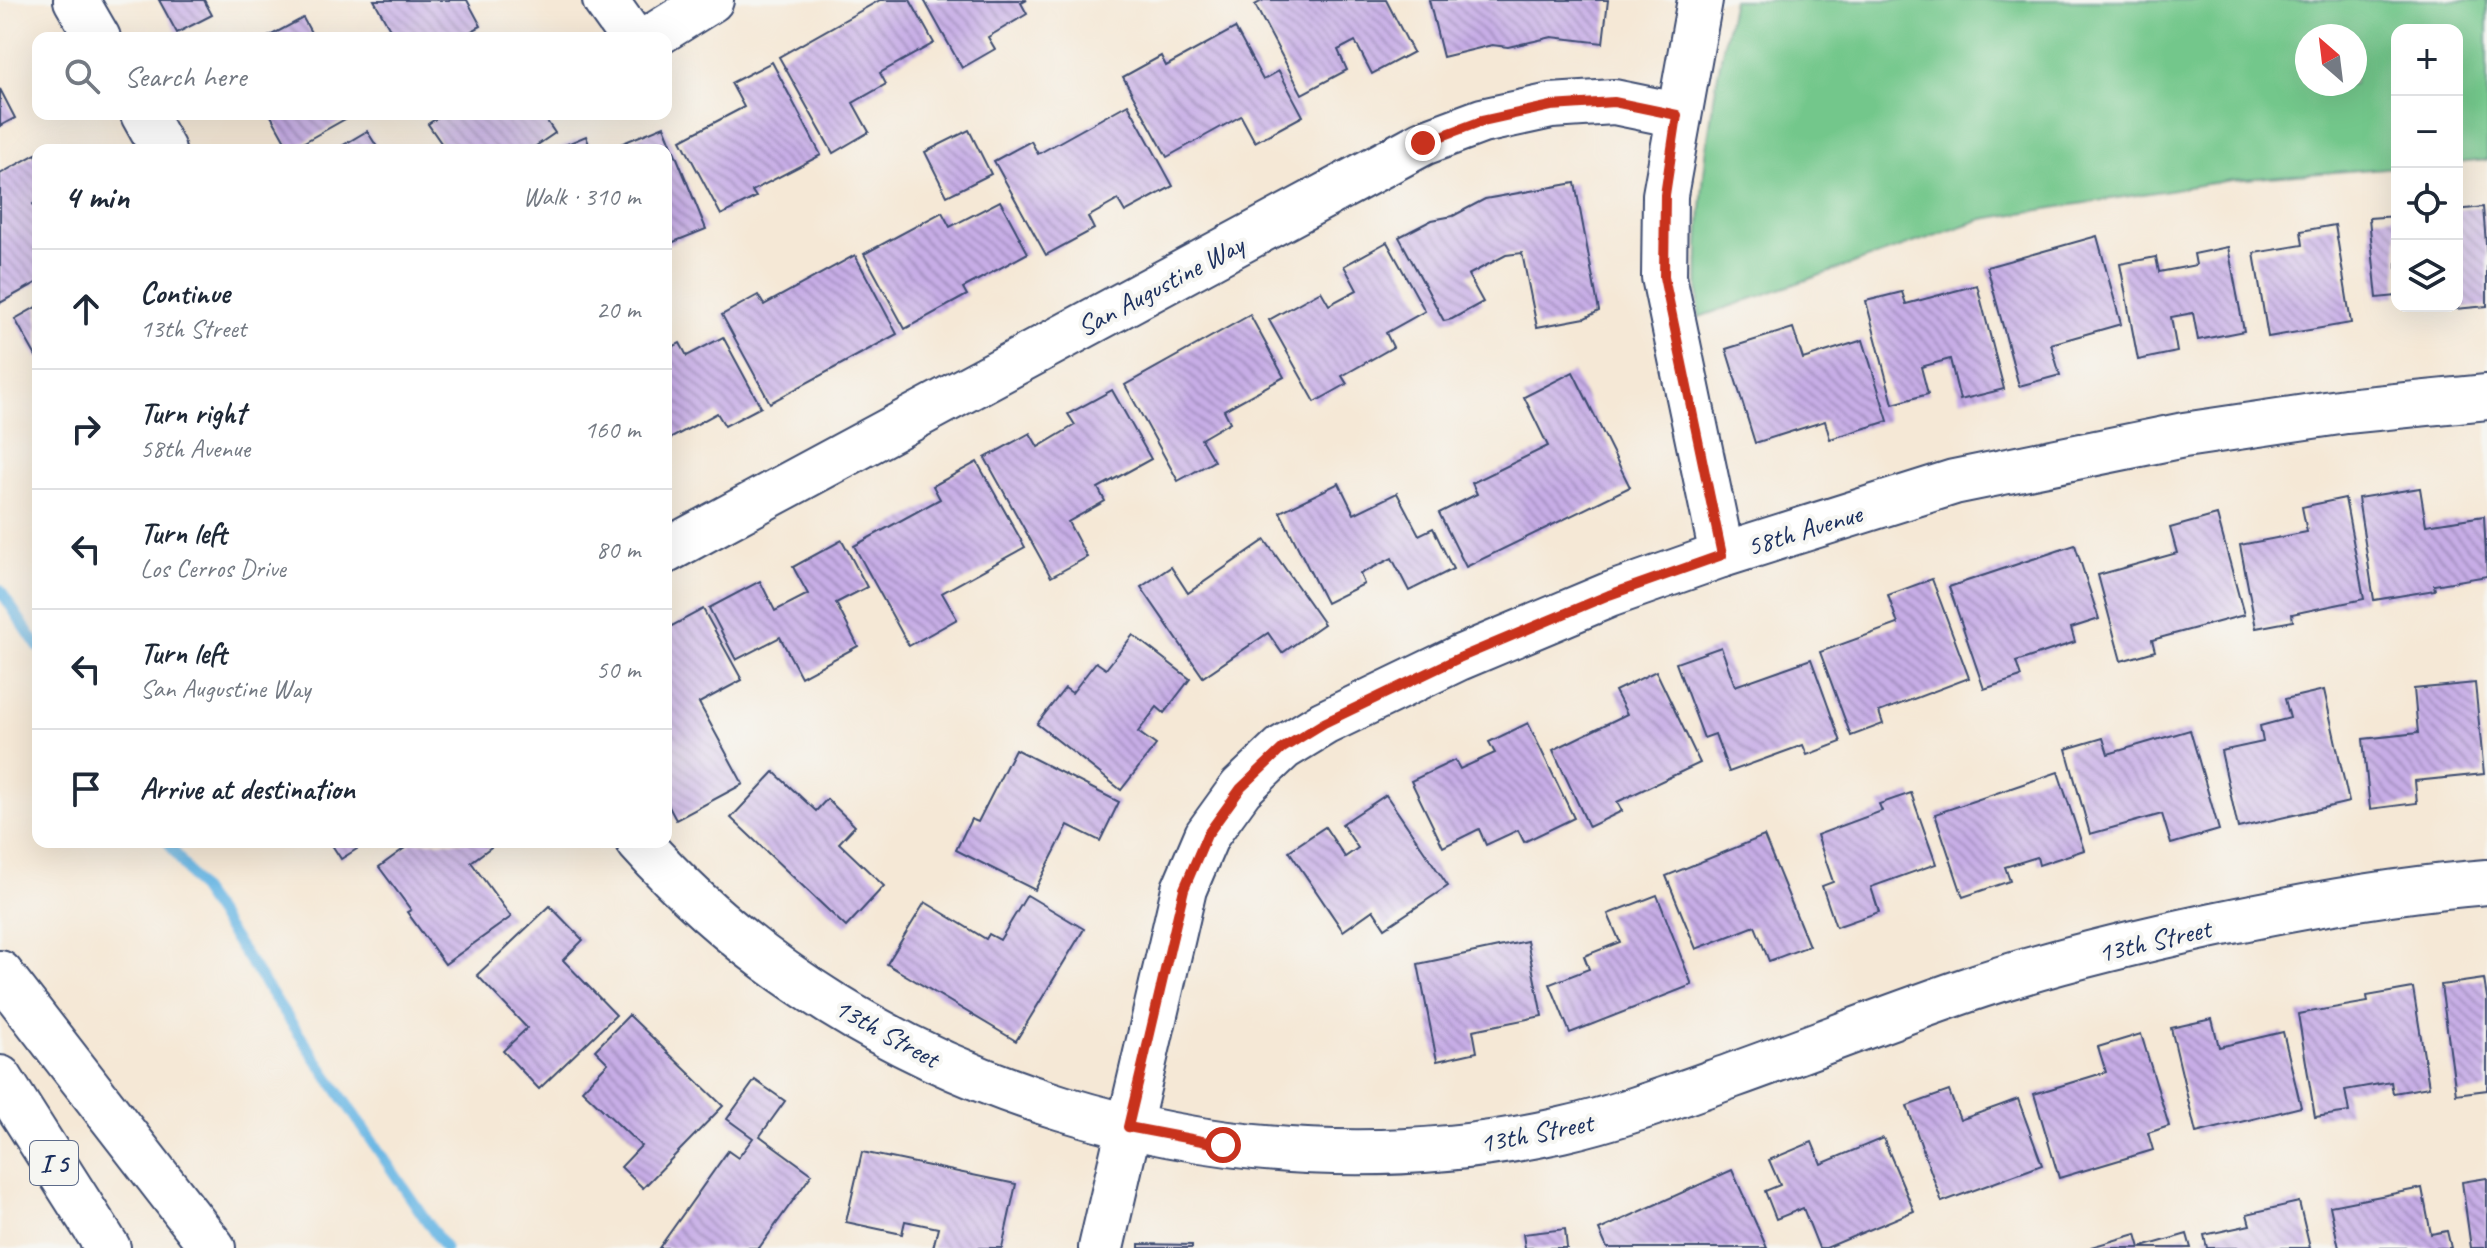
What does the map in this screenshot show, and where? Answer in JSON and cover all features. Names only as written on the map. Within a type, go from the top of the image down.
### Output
[{"type":"main road","points":[[76,0],[95,32]]},
{"type":"main road","points":[[605,0],[628,32]]},
{"type":"main road","points":[[660,32],[711,0]]},
{"type":"main road","points":[[1700,0],[1665,195],[1664,277],[1722,555]]},
{"type":"main road","name":"San Augustine Way","points":[[672,548],[1423,143],[1482,121],[1551,106],[1614,102],[1677,115]]},
{"type":"main road","points":[[146,120],[160,144]]},
{"type":"main road","name":"58th Avenue","points":[[1101,1248],[1184,889],[1207,835],[1241,788],[1283,748],[1324,723],[1486,647],[1609,595],[1722,555],[1954,482],[2184,435],[2346,411],[2487,397]]},
{"type":"main road","name":"13th Street","points":[[644,848],[732,930],[799,982],[886,1035],[947,1065],[1025,1097],[1128,1127],[1223,1145],[1336,1152],[1393,1152],[1476,1145],[1561,1130],[1642,1108],[1969,990],[2132,943],[2298,907],[2487,882]]},
{"type":"main road","points":[[0,973],[213,1248]]},
{"type":"main road","name":"I 5","points":[[0,1078],[108,1248]]},
{"type":"green space","points":[[1733,0],[2487,0],[2487,160],[2463,162],[2463,24],[2391,24],[2391,167],[2232,180],[1983,219],[1699,317],[1699,237],[1711,118]]},
{"type":"building","points":[[159,0],[204,0],[212,15],[176,32]]},
{"type":"building","points":[[374,0],[467,0],[481,26],[470,32],[392,32]]},
{"type":"building","points":[[880,0],[910,0],[934,43],[880,73],[886,84],[853,103],[869,132],[833,153],[779,57]]},
{"type":"building","points":[[924,0],[1027,0],[1021,3],[1027,14],[988,37],[995,49],[962,68]]},
{"type":"building","points":[[1264,0],[1386,0],[1413,52],[1372,74],[1355,41],[1338,50],[1347,70],[1302,94],[1255,5]]},
{"type":"building","points":[[1429,0],[1608,0],[1603,43],[1552,37],[1508,47],[1492,45],[1443,57]]},
{"type":"building","points":[[303,18],[311,32],[277,32]]},
{"type":"building","points":[[1235,28],[1263,80],[1279,71],[1303,116],[1255,142],[1241,116],[1167,157],[1123,77],[1161,56],[1166,66]]},
{"type":"building","points":[[772,62],[821,155],[752,191],[756,197],[721,215],[681,140],[744,107],[731,83]]},
{"type":"building","points":[[0,89],[15,118],[0,126]]},
{"type":"building","points":[[1128,104],[1173,186],[1125,212],[1118,200],[1088,217],[1094,229],[1046,255],[994,161],[1031,141],[1038,154]]},
{"type":"building","points":[[273,120],[343,120],[301,144],[287,144]]},
{"type":"building","points":[[434,120],[546,120],[555,133],[539,144],[442,144],[428,124]]},
{"type":"building","points":[[664,126],[671,144],[620,144]]},
{"type":"building","points":[[969,130],[991,174],[947,196],[925,152]]},
{"type":"building","points":[[367,131],[375,144],[345,144]]},
{"type":"building","points":[[586,136],[589,144],[567,144]]},
{"type":"building","points":[[672,146],[706,229],[672,243]]},
{"type":"building","points":[[32,156],[32,285],[0,303],[0,174]]},
{"type":"building","points":[[1575,183],[1599,311],[1585,318],[1537,327],[1522,253],[1506,255],[1468,275],[1483,302],[1444,321],[1399,237],[1432,220],[1453,216],[1485,199]]},
{"type":"building","points":[[1000,201],[1028,253],[963,288],[967,295],[905,329],[864,254],[942,212],[950,227]]},
{"type":"building","points":[[2483,207],[2487,306],[2463,308],[2463,209]]},
{"type":"building","points":[[2391,216],[2391,297],[2377,298],[2369,218]]},
{"type":"building","points":[[2335,225],[2351,323],[2268,337],[2254,253],[2303,245],[2301,231]]},
{"type":"building","points":[[2097,236],[2121,324],[2051,344],[2060,375],[2019,386],[1987,267]]},
{"type":"building","points":[[1387,242],[1425,311],[1386,333],[1393,347],[1342,376],[1347,384],[1315,402],[1269,320],[1321,291],[1329,305],[1357,290],[1344,266]]},
{"type":"building","points":[[2228,247],[2244,331],[2198,340],[2193,313],[2171,317],[2177,352],[2138,360],[2120,264],[2156,257],[2159,272],[2196,265],[2194,254]]},
{"type":"building","points":[[855,255],[897,334],[770,403],[722,315],[758,295],[764,305]]},
{"type":"building","points":[[1977,285],[2004,389],[1960,400],[1950,359],[1921,367],[1928,394],[1893,404],[1866,301],[1902,292],[1906,304]]},
{"type":"building","points":[[32,309],[32,349],[15,319]]},
{"type":"building","points":[[1250,315],[1284,377],[1224,410],[1230,422],[1201,439],[1214,461],[1178,481],[1125,385]]},
{"type":"building","points":[[1793,328],[1803,359],[1863,340],[1888,421],[1830,439],[1825,421],[1755,443],[1726,349]]},
{"type":"building","points":[[723,337],[761,407],[725,426],[717,413],[672,438],[672,347],[680,343],[687,356]]},
{"type":"building","points":[[1573,372],[1630,487],[1466,567],[1439,513],[1477,494],[1472,483],[1548,446],[1524,397]]},
{"type":"building","points":[[1112,390],[1151,459],[1098,488],[1105,501],[1068,522],[1087,557],[1051,577],[985,458],[1030,433],[1038,447],[1075,425],[1068,414]]},
{"type":"building","points":[[977,462],[1025,547],[942,593],[957,619],[909,646],[854,546],[940,499],[933,486]]},
{"type":"building","points":[[1339,483],[1354,514],[1397,493],[1419,535],[1433,528],[1453,569],[1409,591],[1392,558],[1360,574],[1364,584],[1326,603],[1280,512]]},
{"type":"building","points":[[2420,488],[2426,525],[2484,516],[2487,576],[2434,585],[2435,590],[2374,600],[2358,498]]},
{"type":"building","points":[[2345,498],[2364,599],[2292,614],[2293,621],[2256,628],[2240,545],[2307,532],[2302,507]]},
{"type":"building","points":[[2217,515],[2244,615],[2152,640],[2155,651],[2121,661],[2098,575],[2177,553],[2170,528]]},
{"type":"building","points":[[842,540],[867,587],[836,603],[858,646],[801,677],[780,637],[736,660],[709,608],[760,581],[775,611],[808,594],[793,567]]},
{"type":"building","points":[[1265,540],[1324,624],[1282,653],[1268,633],[1203,677],[1141,587],[1171,567],[1188,593]]},
{"type":"building","points":[[2075,545],[2099,619],[2071,628],[2075,642],[2016,662],[2021,677],[1984,689],[1949,587]]},
{"type":"building","points":[[1932,579],[1969,678],[1879,712],[1883,724],[1851,736],[1820,652],[1898,624],[1888,595]]},
{"type":"building","points":[[703,609],[742,680],[699,703],[743,784],[676,820],[672,812],[672,626]]},
{"type":"building","points":[[1133,635],[1190,679],[1164,713],[1157,707],[1138,732],[1156,745],[1121,790],[1037,724],[1065,688],[1072,693],[1096,662],[1106,669]]},
{"type":"building","points":[[1721,647],[1735,686],[1811,659],[1841,742],[1807,755],[1803,745],[1729,772],[1715,734],[1704,738],[1676,663]]},
{"type":"building","points":[[1656,671],[1700,763],[1617,802],[1622,811],[1589,827],[1553,750],[1627,714],[1615,691]]},
{"type":"building","points":[[2475,683],[2484,774],[2415,781],[2417,803],[2370,809],[2363,739],[2418,733],[2414,689]]},
{"type":"building","points":[[2324,690],[2349,802],[2238,828],[2221,751],[2263,742],[2260,726],[2290,718],[2285,699]]},
{"type":"building","points":[[1528,723],[1574,818],[1524,842],[1518,830],[1486,845],[1479,829],[1443,847],[1411,781],[1455,760],[1460,769],[1495,753],[1489,742]]},
{"type":"building","points":[[2190,730],[2219,830],[2171,844],[2162,814],[2090,834],[2066,749],[2103,738],[2108,754]]},
{"type":"building","points":[[1015,749],[1119,802],[1100,841],[1068,825],[1035,890],[956,850],[971,819],[978,822]]},
{"type":"building","points":[[774,772],[816,811],[827,799],[855,826],[839,843],[884,886],[846,927],[731,818]]},
{"type":"building","points":[[2058,772],[2084,850],[2039,865],[2037,857],[2005,867],[2010,881],[1963,897],[1935,814]]},
{"type":"building","points":[[1911,793],[1936,864],[1871,887],[1879,912],[1836,927],[1822,886],[1833,882],[1817,835],[1882,811],[1879,804]]},
{"type":"building","points":[[1386,795],[1448,886],[1385,928],[1373,910],[1343,931],[1289,851],[1325,827],[1345,857],[1358,848],[1342,824]]},
{"type":"building","points":[[1764,836],[1809,946],[1769,961],[1755,926],[1696,949],[1666,876]]},
{"type":"building","points":[[334,848],[358,848],[341,859]]},
{"type":"building","points":[[405,848],[490,848],[471,862],[511,917],[445,964],[379,867]]},
{"type":"building","points":[[1027,895],[1084,929],[1016,1041],[887,964],[925,902],[986,939],[989,934],[1000,940]]},
{"type":"building","points":[[1657,895],[1692,985],[1570,1033],[1550,984],[1589,969],[1584,956],[1620,942],[1608,914]]},
{"type":"building","points":[[550,906],[583,940],[563,960],[616,1015],[539,1089],[503,1051],[527,1028],[477,975]]},
{"type":"building","points":[[1527,941],[1542,1016],[1473,1030],[1477,1052],[1437,1061],[1418,964]]},
{"type":"building","points":[[2484,979],[2487,998],[2487,1090],[2456,1094],[2441,985]]},
{"type":"building","points":[[2413,988],[2429,1087],[2393,1093],[2391,1082],[2345,1090],[2349,1112],[2315,1117],[2298,1014],[2368,1002],[2367,996]]},
{"type":"building","points":[[629,1015],[723,1106],[643,1188],[621,1167],[641,1146],[582,1090],[608,1063],[595,1050]]},
{"type":"building","points":[[2212,1019],[2219,1047],[2283,1032],[2301,1107],[2196,1133],[2171,1028]]},
{"type":"building","points":[[2141,1034],[2169,1126],[2148,1133],[2153,1150],[2059,1178],[2034,1094],[2106,1072],[2098,1047]]},
{"type":"building","points":[[755,1080],[785,1101],[760,1136],[812,1174],[759,1248],[659,1248],[728,1151],[738,1158],[753,1138],[727,1119]]},
{"type":"building","points":[[1949,1091],[1960,1120],[2018,1099],[2042,1165],[1942,1202],[1907,1106]]},
{"type":"building","points":[[1883,1138],[1914,1211],[1826,1248],[1819,1248],[1803,1208],[1776,1219],[1765,1191],[1780,1185],[1769,1160],[1812,1142],[1821,1164]]},
{"type":"building","points":[[862,1152],[1016,1184],[1002,1248],[933,1248],[938,1228],[905,1221],[902,1234],[846,1222]]},
{"type":"building","points":[[1732,1170],[1767,1248],[1607,1248],[1599,1230]]},
{"type":"building","points":[[2487,1178],[2487,1248],[2471,1248],[2462,1182]]},
{"type":"building","points":[[2422,1188],[2431,1234],[2447,1231],[2451,1248],[2339,1248],[2330,1206]]},
{"type":"building","points":[[2299,1202],[2310,1248],[2207,1248],[2204,1235],[2250,1225],[2247,1214]]},
{"type":"building","points":[[1565,1229],[1567,1248],[1525,1248],[1523,1234]]},
{"type":"building","points":[[2136,1234],[2140,1248],[2091,1248],[2091,1247]]},
{"type":"building","points":[[2187,1234],[2191,1248],[2142,1248],[2142,1247]]},
{"type":"building","points":[[1139,1244],[1192,1245],[1192,1248],[1139,1248]]},
{"type":"waterway","points":[[0,590],[32,638]]},
{"type":"waterway","points":[[172,848],[445,1248]]},
{"type":"route","points":[[1223,1145],[1128,1127],[1184,889],[1207,835],[1241,788],[1283,748],[1324,723],[1459,658],[1609,595],[1722,555],[1664,277],[1665,195],[1677,115],[1614,102],[1551,106],[1482,121],[1423,143]]}]
